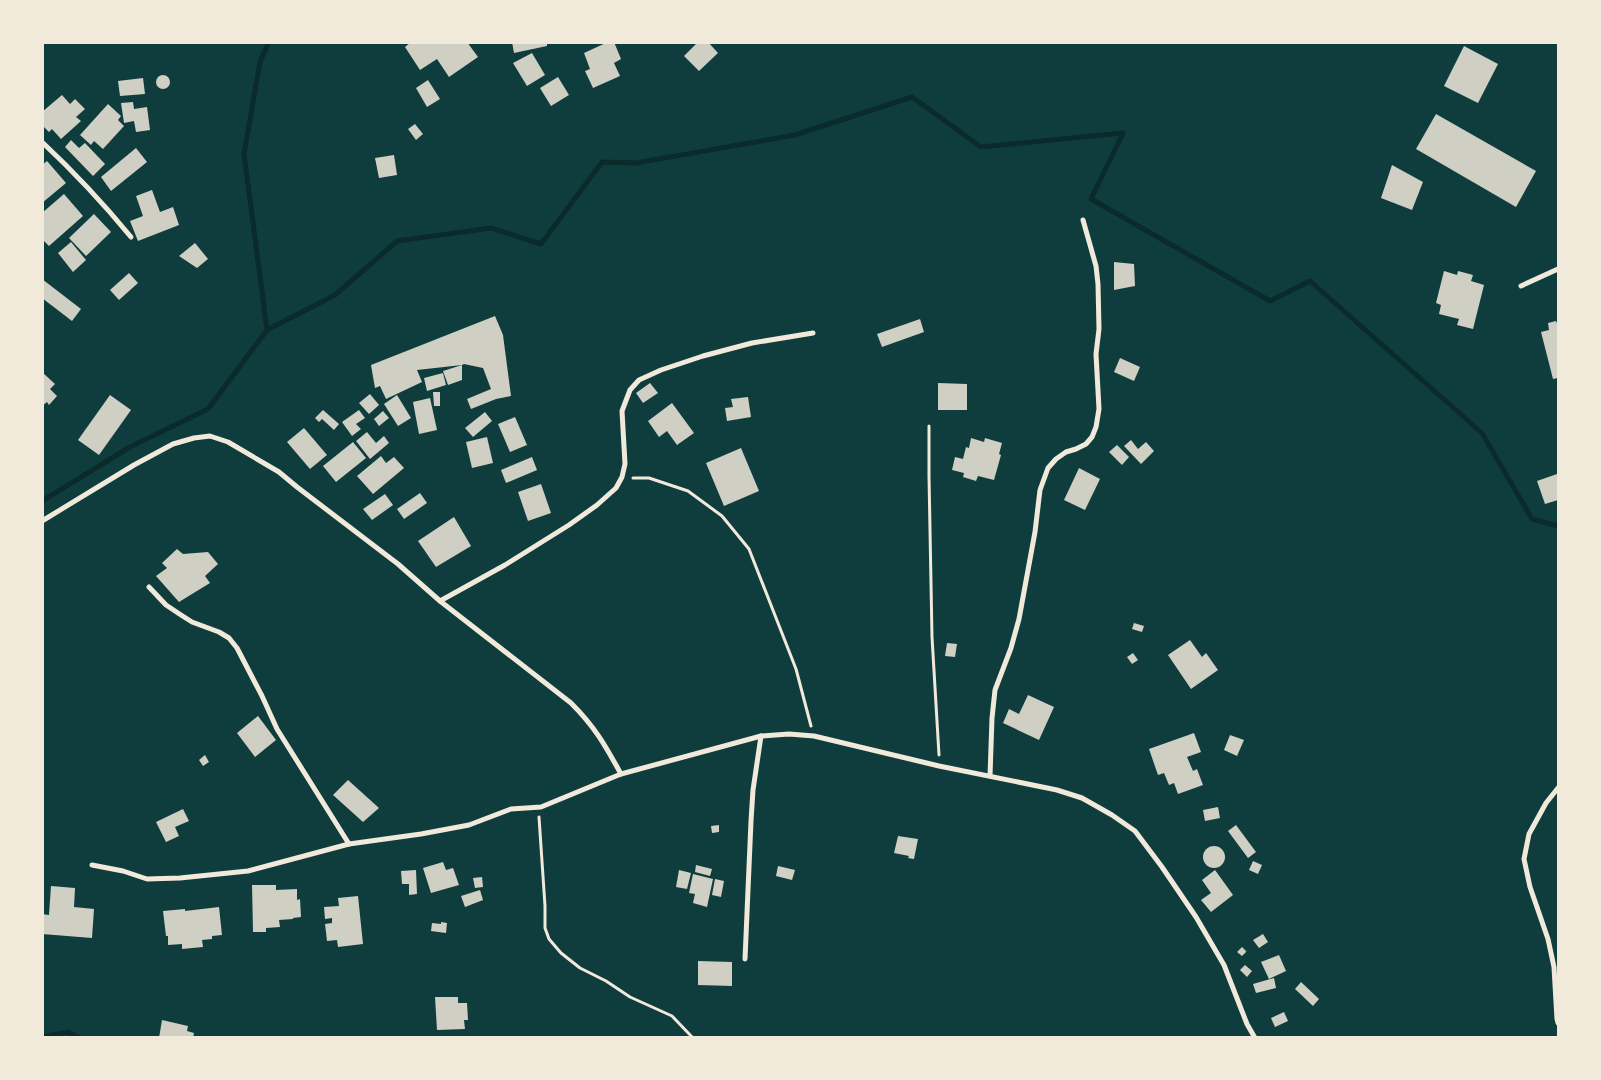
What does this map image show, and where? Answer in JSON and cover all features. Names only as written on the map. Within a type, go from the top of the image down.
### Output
[{"type":"street","points":[[42,142],[71,169],[131,237]]},
{"type":"street","points":[[990,776],[995,690],[1011,648],[1019,619],[1035,532],[1041,485],[1048,468],[1056,459],[1066,452],[1086,444],[1092,437],[1096,427],[1099,409],[1096,354],[1099,329],[1098,284],[1096,266],[1083,220]]},
{"type":"street","points":[[1521,286],[1558,269]]},
{"type":"street","points":[[440,601],[505,565],[569,525],[597,505],[616,488],[622,477],[625,464],[622,411],[630,390],[639,380],[661,370],[703,356],[752,343],[813,333]]},
{"type":"street","points":[[42,521],[134,465],[174,444],[194,438],[210,436],[228,442],[279,472],[398,564],[440,601],[571,703],[604,742],[621,774]]},
{"type":"street","points":[[149,587],[166,605],[181,616],[219,632],[237,648],[277,729],[349,844]]},
{"type":"street","points":[[92,865],[148,879],[180,878],[248,871],[349,844],[469,825],[511,809],[541,807],[621,774],[761,736],[789,734],[814,736],[939,766],[1057,790],[1082,798],[1112,815],[1135,831],[1196,917],[1224,965],[1247,1024],[1255,1038]]},
{"type":"street","points":[[745,959],[753,790],[761,736]]},
{"type":"street","points":[[1558,788],[1546,802],[1530,834],[1524,859],[1530,887],[1550,948],[1554,967],[1558,1023]]},
{"type":"path","points":[[929,426],[932,637],[939,766]]},
{"type":"path","points":[[622,477],[649,478],[688,491],[722,516],[749,550],[796,669],[814,736]]},
{"type":"path","points":[[541,807],[539,823],[545,928],[549,939],[561,953],[580,968],[606,981],[630,997],[672,1016],[692,1038]]},
{"type":"building","points":[[411,42],[454,42],[455,44],[467,42],[478,57],[449,77],[437,59],[420,70],[405,47]]},
{"type":"building","points":[[512,42],[547,42],[547,46],[514,53]]},
{"type":"building","points":[[608,42],[614,42],[621,59],[614,63],[620,76],[593,88],[585,71],[590,69],[584,53]]},
{"type":"building","points":[[698,42],[708,42],[718,53],[699,71],[684,56]]},
{"type":"building","points":[[1464,46],[1498,64],[1478,103],[1444,86]]},
{"type":"building","points":[[532,53],[545,75],[527,86],[513,63]]},
{"type":"building","points":[[160,75],[166,75],[170,82],[166,89],[160,89],[156,85],[156,79]]},
{"type":"building","points":[[558,77],[569,95],[551,106],[540,88]]},
{"type":"building","points":[[143,78],[145,94],[120,96],[118,81]]},
{"type":"building","points":[[428,80],[440,99],[427,107],[416,88]]},
{"type":"building","points":[[62,95],[70,104],[75,99],[85,109],[76,117],[81,121],[61,139],[52,129],[49,132],[42,125],[42,112]]},
{"type":"building","points":[[133,102],[134,109],[147,107],[150,130],[136,132],[134,121],[124,123],[121,103]]},
{"type":"building","points":[[108,104],[121,116],[118,120],[124,126],[103,149],[94,141],[91,145],[80,135]]},
{"type":"building","points":[[1436,114],[1536,171],[1516,207],[1416,149]]},
{"type":"building","points":[[415,124],[423,134],[416,140],[408,129]]},
{"type":"building","points":[[71,140],[79,148],[85,143],[105,164],[93,176],[65,147]]},
{"type":"building","points":[[136,148],[147,162],[111,191],[101,177]]},
{"type":"building","points":[[394,155],[397,175],[379,178],[375,158]]},
{"type":"building","points":[[47,161],[66,183],[42,203],[42,165]]},
{"type":"building","points":[[1392,165],[1423,182],[1412,210],[1381,198]]},
{"type":"building","points":[[152,190],[160,212],[173,207],[179,225],[138,241],[130,221],[143,216],[136,196]]},
{"type":"building","points":[[64,194],[83,216],[49,246],[42,239],[42,213]]},
{"type":"building","points":[[94,214],[111,232],[86,256],[69,238]]},
{"type":"building","points":[[71,242],[86,260],[73,272],[58,253]]},
{"type":"building","points":[[195,243],[208,259],[197,268],[179,256]]},
{"type":"building","points":[[1114,262],[1134,264],[1135,286],[1114,290]]},
{"type":"building","points":[[1444,271],[1457,275],[1458,271],[1473,275],[1471,281],[1484,285],[1473,329],[1457,325],[1459,319],[1439,314],[1441,305],[1436,303]]},
{"type":"building","points":[[129,273],[138,283],[119,300],[110,290]]},
{"type":"building","points":[[42,279],[81,309],[72,321],[42,298]]},
{"type":"building","points":[[495,316],[503,335],[511,396],[496,399],[471,409],[467,399],[491,389],[483,368],[462,365],[417,370],[422,382],[386,399],[380,386],[375,388],[371,365]]},
{"type":"building","points":[[920,319],[924,332],[882,347],[877,334]]},
{"type":"building","points":[[1556,321],[1558,326],[1558,378],[1553,379],[1541,332],[1549,330],[1548,323]]},
{"type":"building","points":[[1120,358],[1140,367],[1134,381],[1114,372]]},
{"type":"building","points":[[462,365],[462,380],[448,385],[443,371]]},
{"type":"building","points":[[42,372],[55,384],[50,389],[57,396],[49,405],[47,402],[42,406]]},
{"type":"building","points":[[443,373],[446,385],[427,391],[424,378]]},
{"type":"building","points":[[650,383],[658,393],[643,403],[636,393]]},
{"type":"building","points":[[938,383],[967,384],[967,410],[938,410]]},
{"type":"building","points":[[433,392],[440,392],[440,406],[434,406]]},
{"type":"building","points":[[370,394],[379,405],[369,414],[359,403]]},
{"type":"building","points":[[110,395],[131,410],[99,455],[78,440]]},
{"type":"building","points":[[397,395],[411,418],[398,426],[384,404]]},
{"type":"building","points":[[748,397],[751,417],[727,421],[725,408],[733,407],[731,399]]},
{"type":"building","points":[[430,398],[437,430],[419,434],[413,402]]},
{"type":"building","points":[[672,403],[694,433],[677,445],[667,431],[659,437],[648,421]]},
{"type":"building","points":[[323,410],[339,424],[334,430],[322,419],[319,422],[315,418]]},
{"type":"building","points":[[359,410],[365,418],[356,424],[361,429],[352,436],[342,422]]},
{"type":"building","points":[[383,411],[389,418],[379,426],[374,419]]},
{"type":"building","points":[[485,412],[492,421],[473,437],[465,428]]},
{"type":"building","points":[[515,417],[527,445],[510,452],[498,424]]},
{"type":"building","points":[[304,428],[327,455],[310,469],[287,442]]},
{"type":"building","points":[[367,432],[376,443],[384,436],[389,443],[370,459],[356,441]]},
{"type":"building","points":[[487,437],[493,463],[472,468],[466,442]]},
{"type":"building","points":[[971,438],[984,442],[985,438],[1002,443],[999,454],[1001,455],[994,480],[978,476],[976,481],[963,477],[964,473],[952,470],[955,457],[963,459],[966,447],[969,448]]},
{"type":"building","points":[[1131,440],[1138,449],[1146,442],[1154,451],[1141,464],[1124,446]]},
{"type":"building","points":[[353,442],[366,458],[336,482],[323,466]]},
{"type":"building","points":[[1117,445],[1129,457],[1122,465],[1109,452]]},
{"type":"building","points":[[741,448],[759,491],[724,506],[706,463]]},
{"type":"building","points":[[381,456],[386,463],[394,457],[404,468],[373,494],[357,476]]},
{"type":"building","points":[[532,457],[537,470],[506,483],[501,470]]},
{"type":"building","points":[[1079,468],[1100,479],[1085,510],[1064,500]]},
{"type":"building","points":[[1557,474],[1558,500],[1545,504],[1537,481]]},
{"type":"building","points":[[541,484],[551,513],[528,521],[518,492]]},
{"type":"building","points":[[420,493],[427,503],[404,519],[397,509]]},
{"type":"building","points":[[385,494],[393,505],[372,520],[363,509]]},
{"type":"building","points":[[454,517],[471,546],[436,567],[418,541]]},
{"type":"building","points":[[177,549],[183,554],[208,552],[218,564],[205,576],[210,583],[179,602],[156,576],[167,568],[162,563]]},
{"type":"building","points":[[1134,623],[1144,626],[1142,632],[1132,629]]},
{"type":"building","points":[[1190,640],[1202,657],[1206,653],[1218,670],[1191,689],[1168,655]]},
{"type":"building","points":[[947,643],[957,644],[955,657],[945,656]]},
{"type":"building","points":[[1133,653],[1138,660],[1132,664],[1127,657]]},
{"type":"building","points":[[1028,695],[1054,707],[1039,740],[1003,723],[1009,709],[1019,714]]},
{"type":"building","points":[[258,716],[276,740],[255,757],[237,733]]},
{"type":"building","points":[[1194,733],[1201,752],[1187,757],[1193,771],[1197,769],[1203,785],[1178,794],[1174,783],[1169,785],[1164,773],[1158,775],[1149,749]]},
{"type":"building","points":[[1230,735],[1244,740],[1237,756],[1224,750]]},
{"type":"building","points":[[205,755],[209,762],[203,766],[199,760]]},
{"type":"building","points":[[348,780],[379,808],[363,822],[333,795]]},
{"type":"building","points":[[1218,807],[1220,818],[1205,821],[1203,810]]},
{"type":"building","points":[[183,809],[189,821],[175,827],[179,836],[166,842],[156,822]]},
{"type":"building","points":[[719,825],[719,832],[712,833],[711,826]]},
{"type":"building","points":[[1236,825],[1256,852],[1248,858],[1228,831]]},
{"type":"building","points":[[898,836],[918,839],[914,859],[894,853]]},
{"type":"building","points":[[1214,846],[1224,853],[1225,857],[1218,867],[1214,868],[1204,861],[1203,857],[1210,847]]},
{"type":"building","points":[[1253,861],[1262,865],[1258,874],[1249,870]]},
{"type":"building","points":[[443,862],[446,870],[453,868],[459,885],[431,893],[423,868]]},
{"type":"building","points":[[696,865],[712,869],[710,876],[695,872]]},
{"type":"building","points":[[778,866],[795,870],[792,880],[776,876]]},
{"type":"building","points":[[416,870],[417,894],[409,895],[409,884],[402,884],[401,871]]},
{"type":"building","points":[[679,870],[691,873],[687,889],[676,887]]},
{"type":"building","points":[[1215,870],[1233,895],[1211,912],[1201,900],[1211,893],[1202,880]]},
{"type":"building","points":[[693,874],[713,879],[707,907],[693,903],[695,894],[689,893]]},
{"type":"building","points":[[482,877],[483,887],[475,888],[473,878]]},
{"type":"building","points":[[715,879],[724,881],[721,897],[712,895]]},
{"type":"building","points":[[252,885],[276,885],[276,890],[297,889],[297,900],[300,899],[301,917],[279,920],[280,927],[266,928],[266,932],[253,932]]},
{"type":"building","points":[[51,886],[75,888],[74,907],[94,909],[92,938],[42,934],[42,914],[49,915]]},
{"type":"building","points":[[480,890],[483,900],[465,907],[461,896]]},
{"type":"building","points":[[358,896],[363,944],[338,947],[337,940],[327,941],[325,924],[332,923],[332,918],[325,919],[324,907],[339,906],[338,898]]},
{"type":"building","points":[[219,907],[222,935],[202,940],[203,947],[182,949],[182,944],[168,945],[163,911],[185,909],[185,911]]},
{"type":"building","points":[[441,922],[447,923],[446,933],[431,931],[432,923],[441,924]]},
{"type":"building","points":[[1263,934],[1268,942],[1259,948],[1253,940]]},
{"type":"building","points":[[1242,947],[1245,952],[1247,951],[1242,956],[1237,952]]},
{"type":"building","points":[[1279,955],[1286,971],[1269,979],[1261,962]]},
{"type":"building","points":[[698,961],[732,962],[732,986],[698,985]]},
{"type":"building","points":[[1245,965],[1252,971],[1247,977],[1240,970]]},
{"type":"building","points":[[1274,978],[1276,988],[1256,993],[1253,984]]},
{"type":"building","points":[[1301,982],[1319,999],[1313,1006],[1295,989]]},
{"type":"building","points":[[435,997],[458,997],[458,1003],[467,1003],[468,1020],[464,1020],[465,1029],[437,1030]]},
{"type":"building","points":[[1284,1012],[1288,1021],[1275,1027],[1271,1018]]},
{"type":"building","points":[[162,1020],[188,1026],[187,1031],[194,1033],[193,1038],[159,1038]]},
{"type":"waterway","points":[[42,501],[130,447],[208,409],[267,330],[244,154],[260,62],[269,42]]},
{"type":"waterway","points":[[267,330],[335,295],[397,241],[491,228],[541,244],[602,162],[636,163],[795,135],[912,97],[981,147],[1123,133],[1091,199],[1270,301],[1310,281],[1482,433],[1532,519],[1558,526]]},
{"type":"waterway","points":[[42,1037],[68,1032],[79,1038]]}]
